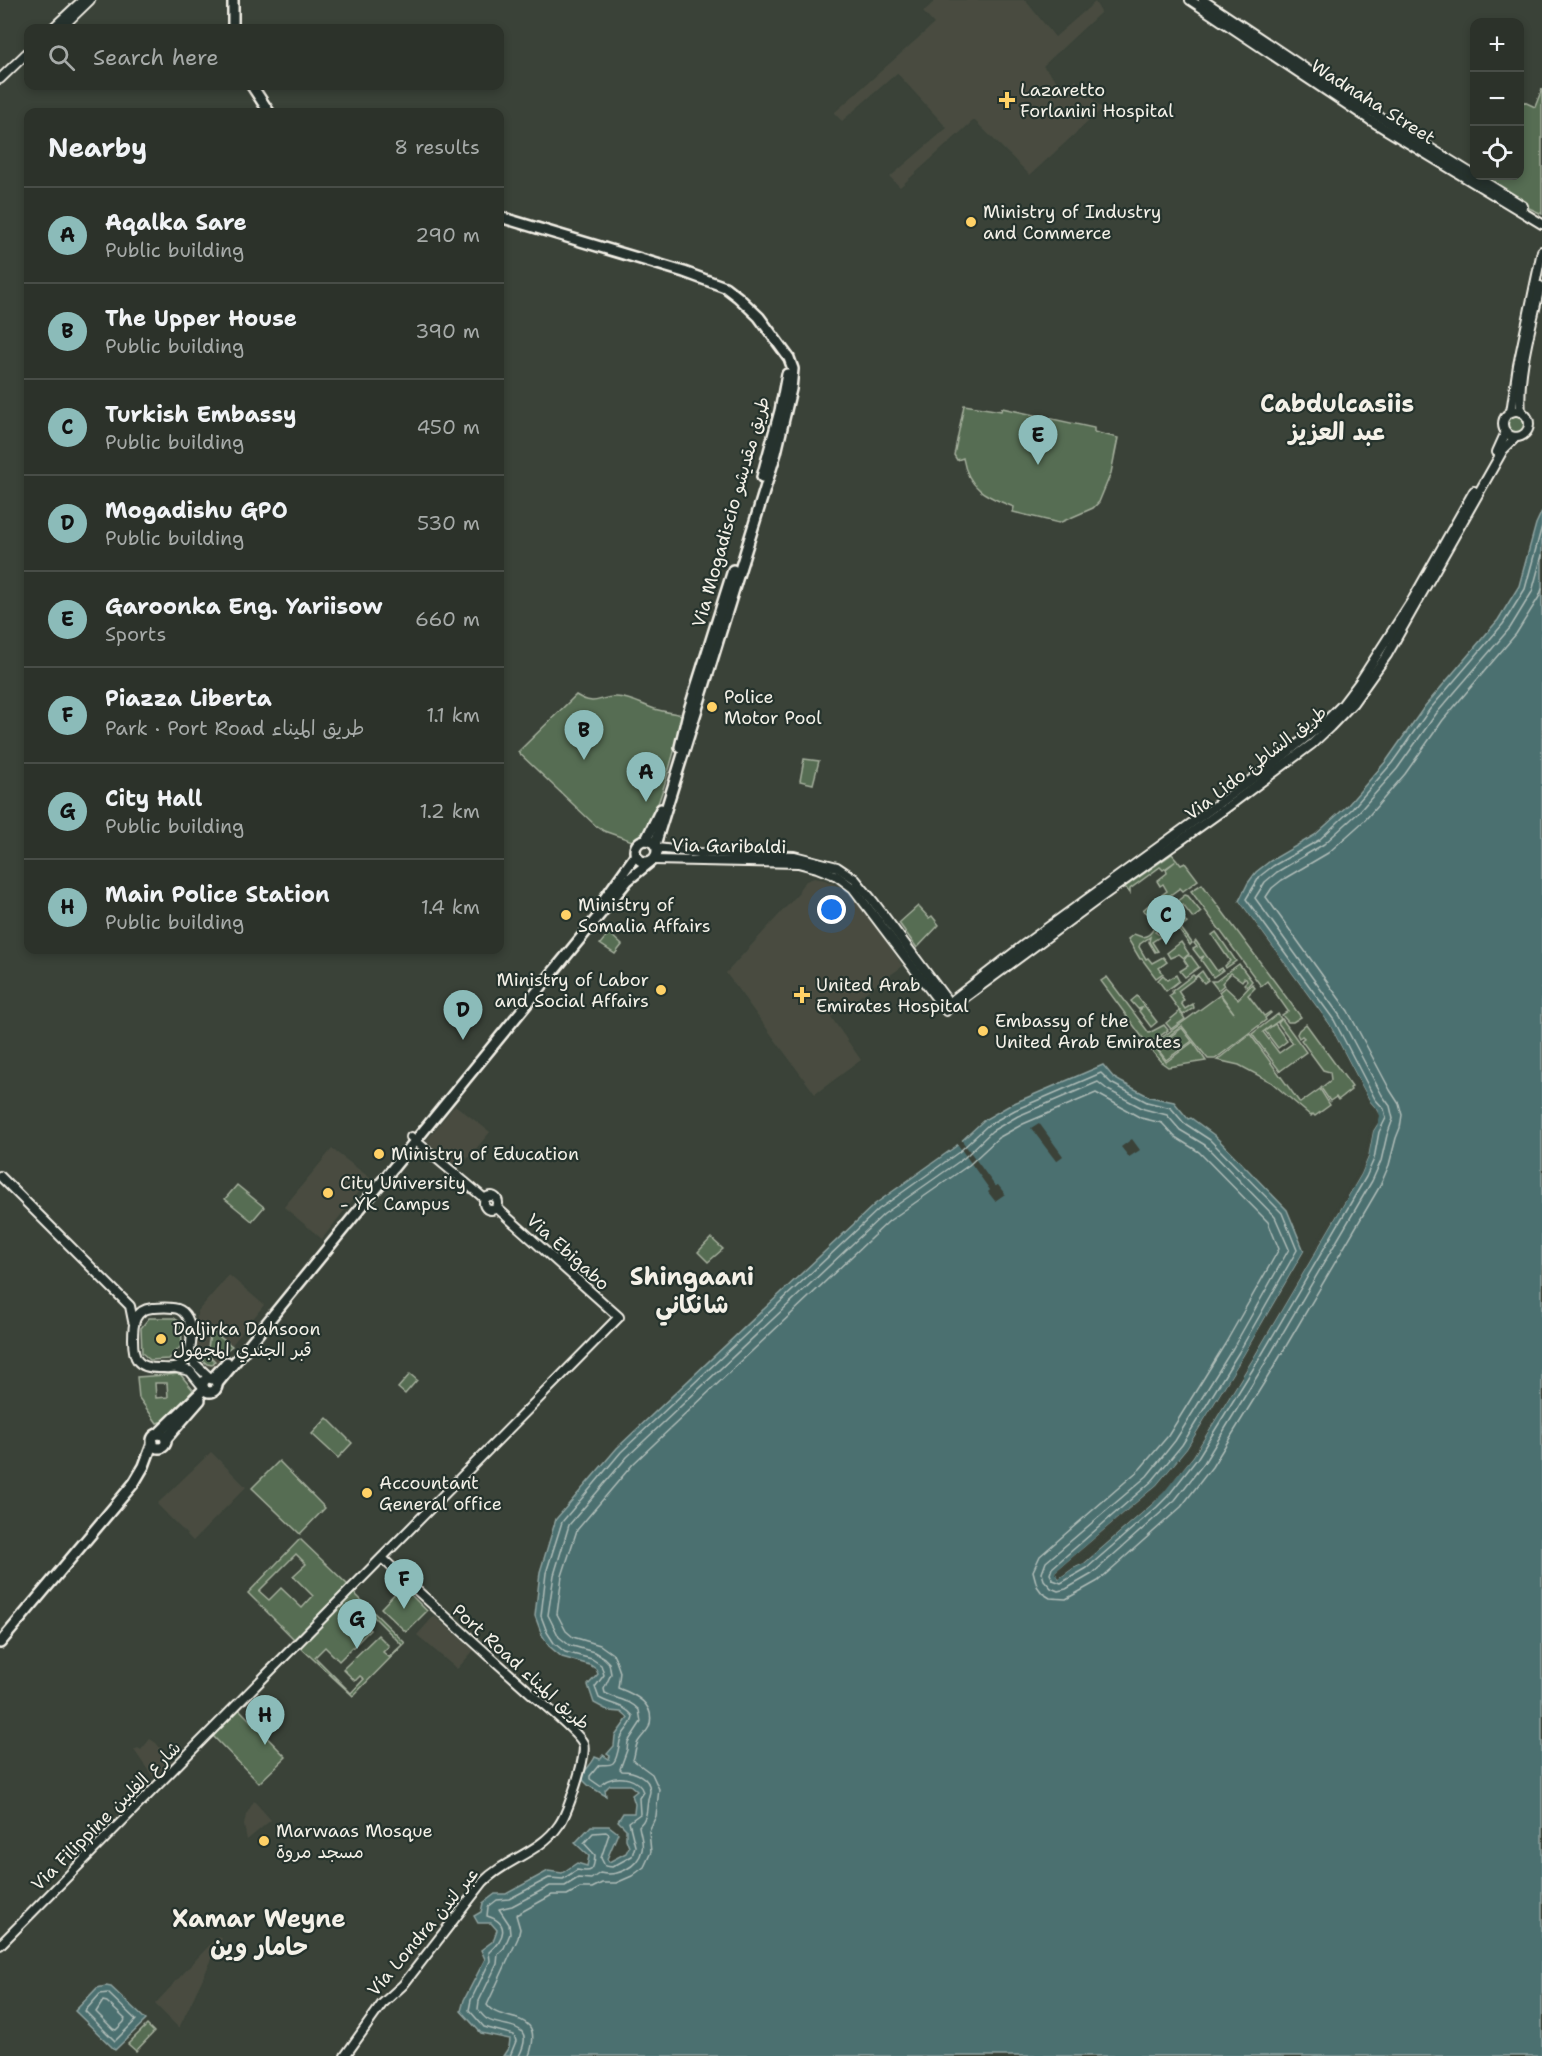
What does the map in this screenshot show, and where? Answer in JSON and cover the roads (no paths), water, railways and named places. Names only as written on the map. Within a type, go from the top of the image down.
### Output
[{"type":"highway","points":[[233,0],[234,24]]},
{"type":"highway","points":[[254,90],[266,108]]},
{"type":"highway","name":"Via Mogadiscio طريق مقديشو","points":[[504,218],[684,272],[725,287],[759,317],[790,363],[760,487],[727,602],[688,713],[660,813],[646,840]]},
{"type":"highway","name":"Via Mogadiscio طريق مقديشو","points":[[656,847],[715,639]]},
{"type":"highway","points":[[0,1643],[134,1483],[160,1440],[205,1389],[214,1391],[213,1380],[628,880],[652,861],[657,854],[656,847],[646,840],[637,844],[634,850],[635,856],[643,863],[652,861]]},
{"type":"highway","points":[[414,1139],[618,882],[635,856]]},
{"type":"main road","points":[[57,24],[83,0]]},
{"type":"main road","points":[[65,24],[90,0]]},
{"type":"main road","name":"Wadnaha Street","points":[[1190,0],[1370,120],[1542,224]]},
{"type":"main road","points":[[1203,0],[1354,101],[1470,172]]},
{"type":"main road","points":[[0,79],[24,56]]},
{"type":"main road","points":[[0,85],[24,63]]},
{"type":"main road","points":[[1483,180],[1542,218]]},
{"type":"main road","points":[[1542,251],[1518,365],[1511,412],[1504,420],[1506,432],[1516,437],[1522,435],[1528,428],[1528,419],[1521,412],[1520,396],[1527,345],[1542,276]]},
{"type":"main road","points":[[1511,412],[1521,412]]},
{"type":"main road","name":"Via Lido طريق الشاطئ","points":[[1445,549],[1506,432]]},
{"type":"main road","name":"Via Lido طريق الشاطئ","points":[[949,1007],[972,985],[1226,808],[1312,744],[1327,725],[1349,707],[1383,654],[1503,450],[1516,437]]},
{"type":"main road","name":"Via Garibaldi","points":[[656,847],[699,853],[794,856],[803,861]]},
{"type":"main road","name":"Via Garibaldi","points":[[652,861],[803,861]]},
{"type":"main road","points":[[803,861],[837,867],[855,879],[861,892],[949,1007]]},
{"type":"main road","name":"Via Lido طريق الشاطئ","points":[[949,1007],[1027,947]]},
{"type":"main road","name":"Via Ebigabo","points":[[414,1139],[485,1199],[488,1196],[495,1197],[498,1201],[497,1208],[620,1317]]},
{"type":"main road","points":[[0,1176],[130,1306],[138,1309],[175,1308],[185,1314],[190,1324],[190,1352],[194,1363],[213,1380]]},
{"type":"main road","points":[[130,1306],[133,1322],[133,1350],[137,1361],[150,1368],[186,1369],[205,1389]]},
{"type":"main road","points":[[133,1322],[140,1312],[149,1308]]},
{"type":"main road","name":"Via Filippine شارع الفلبين","points":[[0,1945],[620,1317]]},
{"type":"main road","points":[[173,1368],[184,1363],[190,1352]]},
{"type":"main road","name":"Port Road طريق الميناء","points":[[382,1558],[437,1611],[556,1716],[584,1745],[567,1809],[559,1825],[540,1845]]},
{"type":"main road","name":"Vía Londra عبر لندن","points":[[345,2056],[382,2004],[403,1985],[490,1874],[540,1845]]},
{"type":"water","points":[[1542,511],[1542,2056],[503,2056],[509,2047],[510,2039],[481,2033],[461,2011],[464,2000],[485,1959],[481,1950],[493,1941],[497,1930],[491,1923],[478,1923],[474,1916],[481,1912],[483,1903],[495,1894],[506,1894],[548,1871],[562,1873],[577,1863],[587,1866],[589,1856],[575,1843],[591,1826],[609,1826],[618,1833],[607,1859],[609,1862],[626,1853],[629,1847],[626,1829],[618,1821],[623,1813],[634,1813],[635,1804],[632,1795],[637,1791],[630,1785],[610,1785],[605,1790],[606,1796],[589,1786],[581,1778],[595,1757],[600,1759],[603,1755],[609,1759],[610,1756],[607,1754],[614,1746],[615,1736],[628,1718],[621,1712],[609,1711],[594,1703],[588,1685],[598,1674],[596,1669],[562,1657],[549,1646],[535,1616],[540,1572],[556,1519],[617,1448],[875,1204],[955,1147],[984,1120],[1012,1104],[1103,1065],[1114,1078],[1121,1082],[1150,1097],[1174,1102],[1188,1119],[1191,1118],[1214,1135],[1287,1210],[1304,1251],[1187,1449],[1157,1485],[1056,1572],[1059,1578],[1084,1563],[1153,1503],[1193,1456],[1253,1358],[1361,1174],[1368,1157],[1373,1131],[1378,1123],[1378,1111],[1370,1102],[1329,1024],[1239,901],[1256,872],[1270,861],[1315,835],[1348,805],[1387,760],[1425,706],[1498,620],[1519,586],[1536,524]]},
{"type":"water","points":[[111,1987],[146,2020],[115,2050],[75,2011],[97,1988]]},
{"type":"place","name":"Lazaretto Forlanini Hospital","points":[[1007,100]]},
{"type":"place","name":"Ministry of Industry and Commerce","points":[[971,222]]},
{"type":"place","name":"Garoonka Eng. Yariisow","points":[[1038,465]]},
{"type":"place","name":"Police Motor Pool","points":[[712,707]]},
{"type":"place","name":"The Upper House","points":[[584,760]]},
{"type":"place","name":"Aqalka Sare","points":[[646,802]]},
{"type":"place","name":"Ministry of Somalia Affairs","points":[[566,915]]},
{"type":"place","name":"Turkish Embassy","points":[[1166,945]]},
{"type":"place","name":"Ministry of Labor and Social Affairs","points":[[661,990]]},
{"type":"place","name":"United Arab Emirates Hospital","points":[[802,995]]},
{"type":"place","name":"Embassy of the United Arab Emirates","points":[[983,1031]]},
{"type":"place","name":"Mogadishu GPO","points":[[463,1040]]},
{"type":"place","name":"Ministry of Education","points":[[379,1154]]},
{"type":"place","name":"City University - YK Campus","points":[[328,1193]]},
{"type":"place","name":"Daljirka Dahsoon قبر الجندي المجهول","points":[[161,1339]]},
{"type":"place","name":"Accountant General office","points":[[367,1493]]},
{"type":"place","name":"Piazza Liberta","points":[[404,1609]]},
{"type":"place","name":"City Hall","points":[[357,1649]]},
{"type":"place","name":"Main Police Station","points":[[265,1745]]},
{"type":"place","name":"Marwaas Mosque مسجد مروة","points":[[264,1841]]},
{"type":"district","name":"Cabdulcasiis عبد العزيز","points":[[1337,418]]},
{"type":"district","name":"Shingaani شانكاني","points":[[692,1291]]},
{"type":"district","name":"Xamar Weyne حامار وين","points":[[259,1933]]}]
